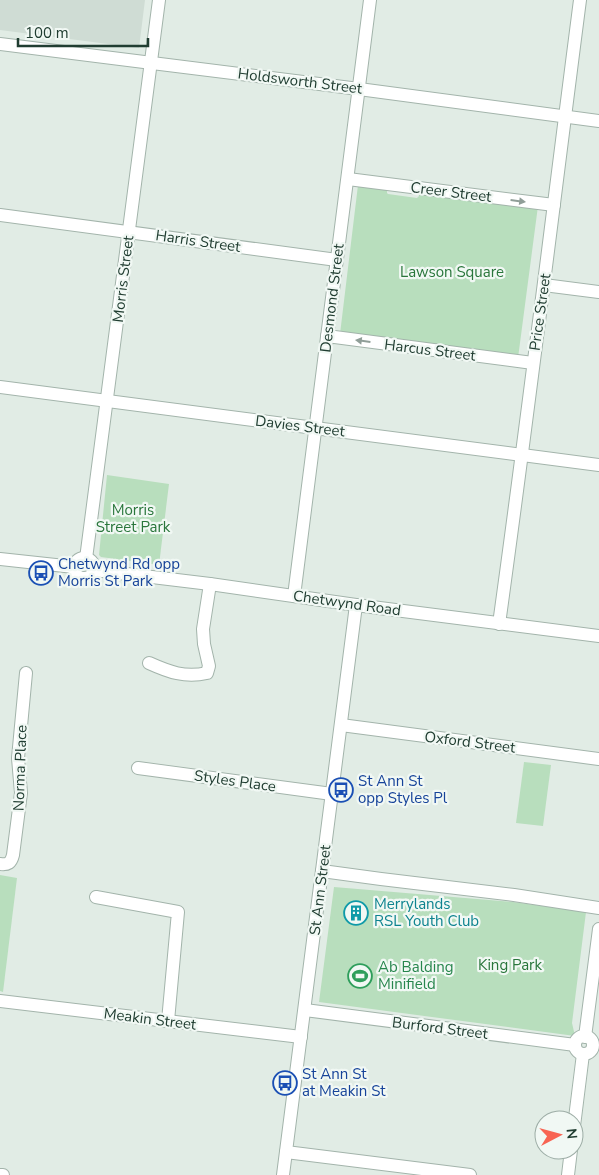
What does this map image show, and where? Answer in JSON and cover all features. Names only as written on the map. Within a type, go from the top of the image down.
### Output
[{"type":"street","name":"Morris Street","points":[[86,558],[158,0]]},
{"type":"street","name":"Desmond Street","points":[[294,596],[370,0]]},
{"type":"street","name":"Price Street","points":[[500,624],[580,0]]},
{"type":"street","name":"Holdsworth Street","points":[[0,44],[599,121]]},
{"type":"street","name":"Creer Street","points":[[348,179],[554,205]]},
{"type":"street","name":"Harris Street","points":[[0,215],[337,260]]},
{"type":"street","points":[[544,285],[599,292]]},
{"type":"street","name":"Harcus Street","points":[[327,336],[533,363]]},
{"type":"street","name":"Davies Street","points":[[0,387],[599,465]]},
{"type":"street","points":[[86,558],[92,560],[94,570],[88,578],[81,578],[76,573],[74,566],[79,559],[86,558]]},
{"type":"street","points":[[0,559],[74,566]]},
{"type":"street","name":"Chetwynd Road","points":[[94,570],[599,636]]},
{"type":"street","points":[[150,663],[170,672],[196,676],[207,673],[209,666],[203,629],[210,584]]},
{"type":"street","name":"St Ann Street","points":[[283,1175],[356,605]]},
{"type":"street","name":"Norma Place","points":[[5,864],[13,855],[21,793],[18,758],[26,673]]},
{"type":"street","name":"Oxford Street","points":[[341,725],[599,759]]},
{"type":"street","name":"Styles Place","points":[[138,768],[332,794]]},
{"type":"street","points":[[322,871],[514,895],[599,908]]},
{"type":"street","points":[[96,897],[178,912],[168,1020]]},
{"type":"street","points":[[577,1110],[587,1046],[599,929]]},
{"type":"street","name":"Meakin Street","points":[[0,1001],[168,1020],[301,1038]]},
{"type":"street","name":"Burford Street","points":[[305,1010],[587,1046]]},
{"type":"street","points":[[286,1152],[470,1175]]},
{"type":"street","points":[[568,1175],[570,1160]]},
{"type":"shaded area","points":[[0,0],[145,0],[139,48],[0,30]]},
{"type":"green space","name":"Lawson Square","points":[[358,185],[387,188],[388,194],[417,198],[419,192],[538,206],[518,358],[340,334]]},
{"type":"green space","name":"Morris Street Park","points":[[107,475],[169,484],[159,565],[101,557],[99,555]]},
{"type":"green space","points":[[524,762],[551,765],[543,826],[516,823]]},
{"type":"green space","points":[[0,875],[17,878],[3,992],[0,991]]},
{"type":"green space","name":"King Park","points":[[334,887],[513,902],[586,912],[572,1023],[575,1036],[319,1002]]},
{"type":"place","name":"Chetwynd Rd opp Morris St Park","points":[[41,573]]},
{"type":"place","name":"St Ann St opp Styles Pl","points":[[341,790]]},
{"type":"place","name":"Merrylands RSL Youth Club","points":[[356,913]]},
{"type":"place","name":"Ab Balding Minifield","points":[[360,976]]},
{"type":"place","name":"St Ann St at Meakin St","points":[[285,1083]]}]
